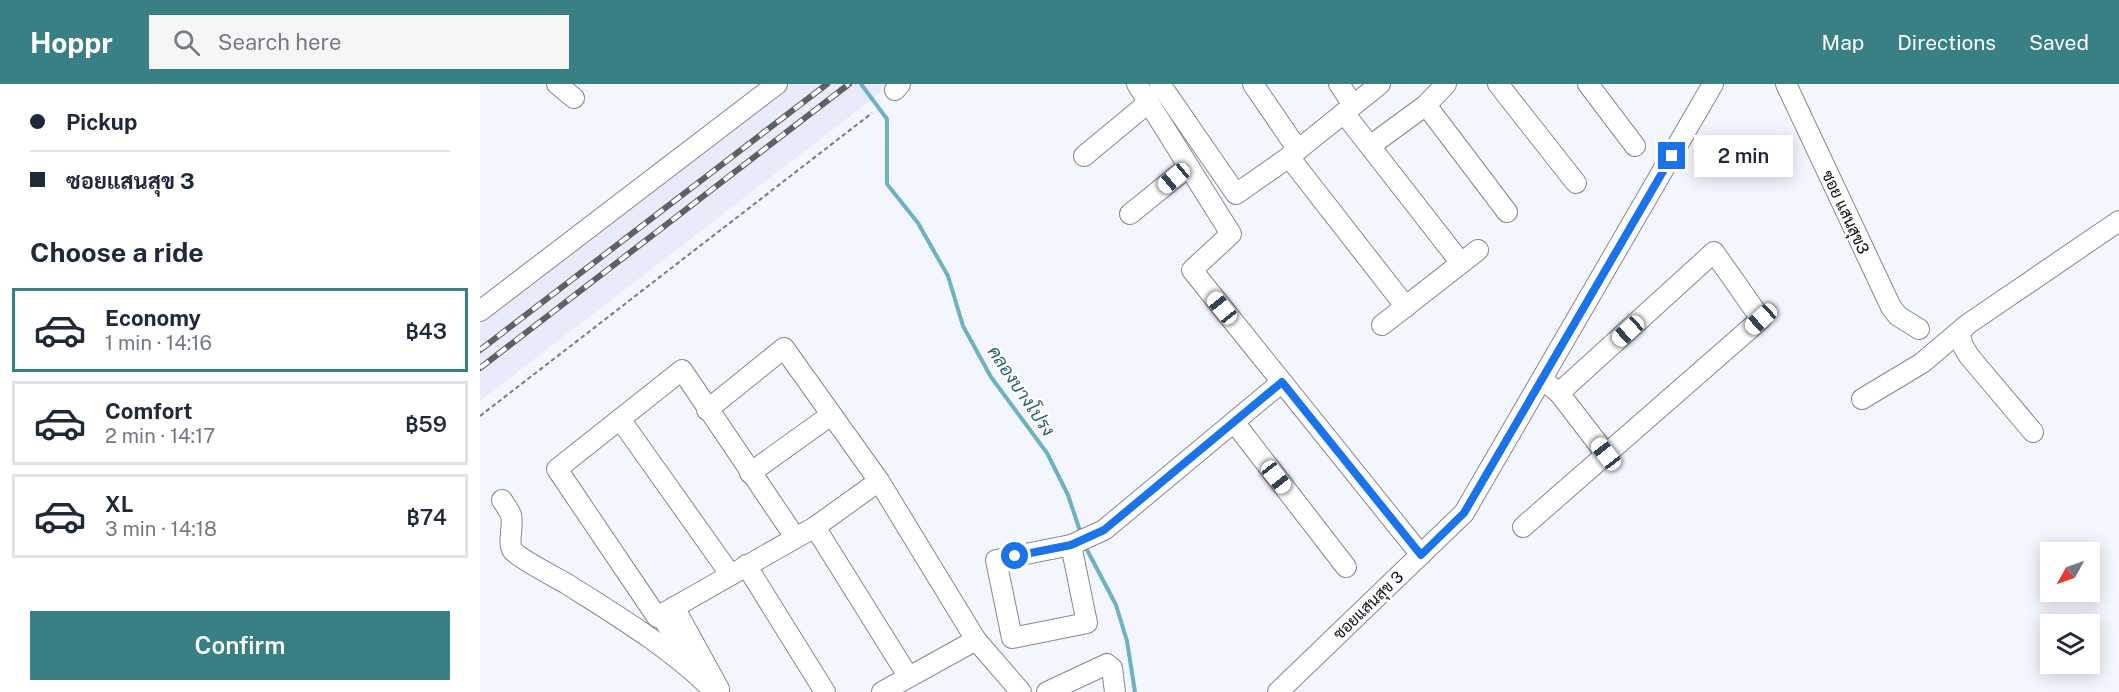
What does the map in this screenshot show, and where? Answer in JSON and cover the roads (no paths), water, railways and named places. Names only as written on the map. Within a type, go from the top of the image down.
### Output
[{"type":"street","points":[[557,84],[574,98]]},
{"type":"street","points":[[480,311],[777,84]]},
{"type":"street","points":[[1137,84],[1231,234],[1192,270],[1421,555]]},
{"type":"street","points":[[1160,84],[1236,194],[1293,154],[1380,84]]},
{"type":"street","points":[[1253,84],[1293,154],[1406,307]]},
{"type":"street","points":[[1339,84],[1348,109],[1370,146],[1461,263]]},
{"type":"street","points":[[1370,146],[1426,105],[1446,84]]},
{"type":"street","points":[[1498,84],[1576,183]]},
{"type":"street","points":[[1588,84],[1635,146]]},
{"type":"street","name":"ซอยแสนสุข 3","points":[[1278,692],[1464,513],[1713,84]]},
{"type":"street","name":"ซอย แสนสุข3","points":[[1786,84],[1891,307],[1898,316],[1919,329]]},
{"type":"street","points":[[1084,156],[1148,103]]},
{"type":"street","points":[[1426,105],[1507,212]]},
{"type":"street","points":[[1131,214],[1188,167]]},
{"type":"street","points":[[1862,399],[1922,363],[1959,332],[2119,221]]},
{"type":"street","points":[[1382,325],[1478,250]]},
{"type":"street","points":[[1524,527],[1761,319],[1714,252],[1559,393]]},
{"type":"street","points":[[1959,332],[1969,356],[2033,432]]},
{"type":"street","points":[[707,410],[784,348],[879,482],[976,640],[1021,692]]},
{"type":"street","points":[[795,537],[682,370],[557,469],[657,617],[815,527],[879,482]]},
{"type":"street","points":[[1542,379],[1559,393],[1606,454]]},
{"type":"street","points":[[1079,541],[1087,623],[1012,638],[996,560],[1079,541],[1104,530],[1282,382]]},
{"type":"street","points":[[750,473],[831,415]]},
{"type":"street","points":[[620,419],[738,569],[825,692]]},
{"type":"street","points":[[1234,422],[1346,567]]},
{"type":"street","points":[[502,500],[510,513],[511,548],[518,556],[543,569],[645,634],[670,652],[715,692]]},
{"type":"street","points":[[815,527],[908,676]]},
{"type":"street","points":[[668,611],[699,678]]},
{"type":"street","points":[[668,611],[720,692]]},
{"type":"street","points":[[882,692],[976,640]]},
{"type":"street","points":[[1047,692],[1107,664],[1112,668],[1115,692]]},
{"type":"waterway","name":"คลองบางโปรง","points":[[861,84],[887,119],[887,184],[918,223],[948,276],[963,326],[991,377],[1047,453],[1068,495],[1081,534]]},
{"type":"waterway","name":"คลองบางโปรง","points":[[1085,546],[1116,605],[1127,641],[1135,692]]},
{"type":"railway","points":[[480,350],[827,84]]},
{"type":"railway","points":[[480,368],[849,84]]}]
